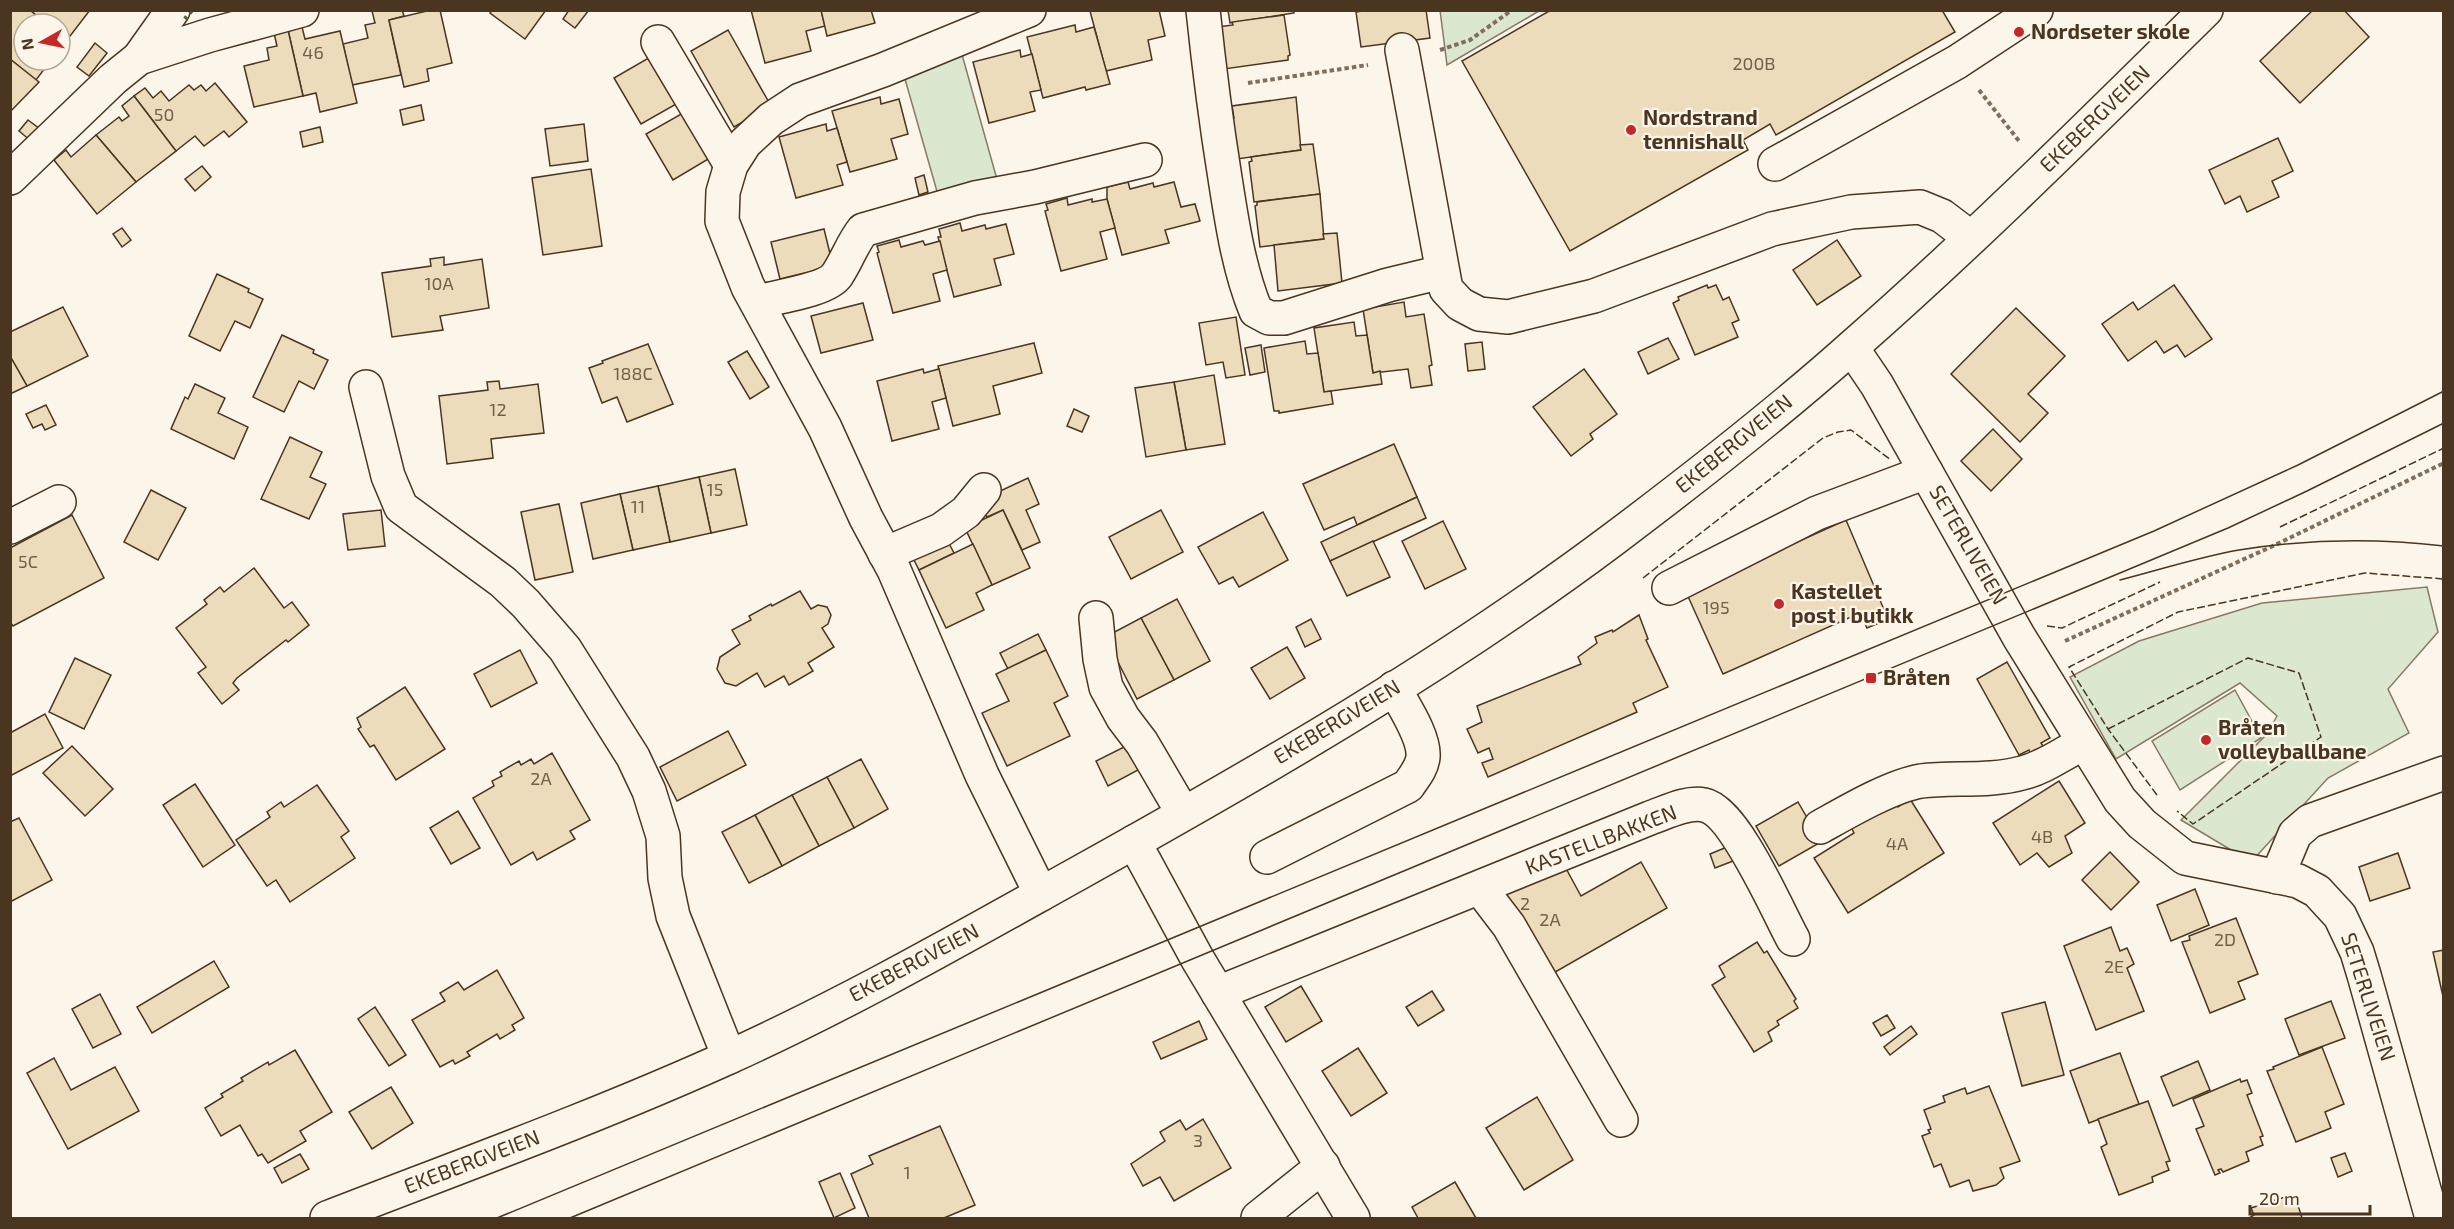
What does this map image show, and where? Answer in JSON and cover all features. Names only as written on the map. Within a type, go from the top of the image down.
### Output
[{"type":"street","points":[[10,178],[113,79],[139,58],[173,10]]},
{"type":"street","points":[[139,58],[210,35],[302,10]]},
{"type":"street","points":[[1029,10],[883,70],[800,99],[771,119],[745,143],[732,165],[723,192],[722,221],[733,252],[757,302],[825,428],[885,554],[982,775],[1041,894]]},
{"type":"street","points":[[1203,10],[1211,88],[1229,205],[1240,259],[1256,311],[1269,318],[1284,318],[1388,285],[1442,272]]},
{"type":"street","points":[[1775,164],[1957,62],[2036,10]]},
{"type":"street","name":"EKEBERGVEIEN","points":[[327,1218],[584,1119],[729,1057],[860,993],[1134,842],[1394,688],[1516,609],[1616,537],[1711,464],[1852,348],[1971,238],[2206,10]]},
{"type":"street","points":[[658,42],[732,165]]},
{"type":"street","points":[[1404,56],[1446,289],[1460,304],[1479,314],[1508,317],[1594,296],[1772,229],[1851,212],[1920,207],[1942,216],[1971,238]]},
{"type":"street","points":[[757,302],[824,285],[836,277],[852,243],[863,230],[975,198],[1035,187],[1145,160]]},
{"type":"street","name":"SETERLIVEIEN","points":[[1852,348],[1877,385],[2031,656],[2120,800],[2142,824],[2185,858],[2298,881],[2317,891],[2340,916],[2357,952],[2432,1218]]},
{"type":"street","points":[[366,387],[388,476],[402,507],[503,582],[526,604],[565,649],[633,757],[649,791],[663,836],[665,878],[673,916],[729,1057]]},
{"type":"street","points":[[1670,588],[1817,513],[1926,472]]},
{"type":"street","points":[[885,554],[941,530],[966,512],[984,489]]},
{"type":"street","points":[[10,527],[59,502]]},
{"type":"street","points":[[1096,618],[1100,659],[1106,687],[1183,813]]},
{"type":"street","points":[[1267,857],[1408,786],[1419,770],[1424,756],[1415,726],[1394,688]]},
{"type":"street","points":[[1820,827],[1872,800],[1919,782],[2000,778],[2023,773],[2040,767],[2084,743]]},
{"type":"street","points":[[2277,877],[2295,834],[2310,821],[2444,773]]},
{"type":"street","name":"KASTELLBAKKEN","points":[[1218,993],[1650,818],[1702,804],[1714,808],[1736,833],[1793,939]]},
{"type":"street","points":[[1134,842],[1218,993],[1353,1218]]},
{"type":"street","points":[[1480,888],[1509,926],[1621,1120]]},
{"type":"street","points":[[1258,1218],[1323,1166]]},
{"type":"path","points":[[1211,88],[1404,56],[1470,40],[1512,10]]},
{"type":"path","points":[[1957,62],[2019,141]]},
{"type":"path","points":[[2031,656],[2275,545],[2444,463]]},
{"type":"green space","points":[[1440,10],[1539,10],[1539,11],[1447,65]]},
{"type":"green space","points":[[961,51],[998,183],[940,202],[903,72]]},
{"type":"green space","points":[[2427,587],[2438,632],[2388,689],[2409,733],[2328,778],[2251,862],[2181,820],[2267,734],[2277,716],[2240,683],[2116,759],[2070,677],[2139,641],[2262,603]]},
{"type":"green space","name":"Bråten volleyballbane","points":[[2235,690],[2261,738],[2180,790],[2152,741]]},
{"type":"building","points":[[10,10],[30,10],[32,12],[12,12],[12,61],[10,59]]},
{"type":"building","points":[[30,10],[90,10],[72,33],[72,12],[32,12]]},
{"type":"building","points":[[402,10],[404,16],[389,20],[401,75],[352,85],[343,44],[368,38],[365,25],[375,23],[372,11]]},
{"type":"building","points":[[440,10],[452,63],[427,69],[429,81],[404,87],[389,20]]},
{"type":"building","points":[[492,10],[546,10],[525,39],[490,13]]},
{"type":"building","points":[[569,10],[589,10],[575,28],[563,19]]},
{"type":"building","points":[[751,10],[821,10],[825,26],[806,31],[811,51],[765,63]]},
{"type":"building","points":[[821,10],[871,10],[875,23],[827,36]]},
{"type":"building","points":[[1159,10],[1165,36],[1148,40],[1152,60],[1106,71],[1090,11]]},
{"type":"building","points":[[1228,10],[1293,10],[1294,13],[1230,23]]},
{"type":"building","points":[[1426,10],[1430,38],[1361,47],[1356,12]]},
{"type":"building","name":"Nordstrand tennishall","points":[[1551,10],[1942,10],[1955,32],[1776,135],[1770,124],[1743,140],[1748,150],[1570,251],[1462,61]]},
{"type":"building","points":[[2313,10],[2344,10],[2369,37],[2300,103],[2260,61]]},
{"type":"building","points":[[1284,15],[1290,55],[1288,60],[1224,69],[1218,27],[1233,25],[1232,22]]},
{"type":"building","points":[[1075,25],[1076,32],[1094,27],[1110,84],[1086,90],[1085,87],[1043,98],[1027,37]]},
{"type":"building","points":[[302,27],[305,39],[340,31],[357,103],[320,112],[316,93],[303,96],[288,30]]},
{"type":"building","points":[[288,30],[303,96],[254,107],[244,66],[269,60],[267,48],[277,46],[274,33]]},
{"type":"building","points":[[728,30],[771,106],[734,127],[691,51]]},
{"type":"building","points":[[95,43],[107,53],[89,76],[77,67]]},
{"type":"building","points":[[1020,50],[1021,57],[1032,54],[1041,90],[1030,92],[1035,111],[989,123],[973,62]]},
{"type":"building","points":[[652,56],[678,103],[641,124],[614,78]]},
{"type":"building","points":[[10,59],[12,72],[26,72],[39,82],[10,112]]},
{"type":"building","points":[[26,72],[42,72],[36,80]]},
{"type":"building","points":[[215,83],[247,122],[229,137],[224,131],[204,146],[195,136],[176,151],[134,96],[145,88],[153,98],[161,91],[169,101],[189,85],[194,90],[201,85],[206,91]]},
{"type":"building","points":[[134,96],[176,151],[136,182],[96,135],[119,117],[122,121],[129,116],[122,106]]},
{"type":"building","points":[[880,97],[881,104],[899,99],[908,134],[891,139],[897,159],[850,172],[832,111]]},
{"type":"building","points":[[1296,97],[1301,150],[1237,159],[1231,118],[1234,118],[1232,106]]},
{"type":"building","points":[[421,105],[424,120],[403,125],[400,110]]},
{"type":"building","points":[[683,113],[710,158],[673,180],[646,134]]},
{"type":"building","points":[[28,120],[40,129],[31,141],[19,131]]},
{"type":"building","points":[[584,124],[588,161],[550,166],[545,129]]},
{"type":"building","points":[[826,124],[827,131],[837,128],[847,162],[837,165],[843,185],[796,198],[779,137]]},
{"type":"building","points":[[320,127],[323,142],[303,147],[300,132]]},
{"type":"building","points":[[96,135],[136,182],[97,214],[54,160],[66,150],[71,157]]},
{"type":"building","points":[[2278,138],[2293,171],[2272,181],[2279,197],[2247,212],[2240,196],[2225,204],[2209,170]]},
{"type":"building","points":[[1313,144],[1320,194],[1254,202],[1249,162],[1252,161],[1251,157],[1301,150],[1300,145]]},
{"type":"building","points":[[202,166],[211,177],[195,191],[185,179]]},
{"type":"building","points":[[591,169],[602,246],[543,255],[532,178]]},
{"type":"building","points":[[924,175],[928,192],[919,195],[915,178]]},
{"type":"building","points":[[1128,182],[1130,189],[1153,183],[1154,187],[1174,182],[1181,207],[1195,204],[1200,221],[1165,230],[1169,243],[1122,255],[1107,199],[1107,187]]},
{"type":"building","points":[[1320,194],[1324,239],[1260,247],[1255,206],[1257,202]]},
{"type":"building","points":[[1067,198],[1068,205],[1092,199],[1092,202],[1107,199],[1115,228],[1100,232],[1107,259],[1061,271],[1045,211],[1048,210],[1046,204]]},
{"type":"building","points":[[960,223],[962,231],[985,225],[986,229],[1006,224],[1014,254],[994,259],[1001,285],[954,297],[938,237],[941,237],[939,229]]},
{"type":"building","points":[[122,228],[131,240],[122,247],[113,234]]},
{"type":"building","points":[[824,229],[833,266],[780,279],[771,242]]},
{"type":"building","points":[[1337,233],[1342,283],[1278,291],[1274,245],[1324,239],[1323,234]]},
{"type":"building","points":[[899,240],[901,247],[923,241],[925,245],[940,241],[947,270],[933,274],[940,301],[893,313],[877,246]]},
{"type":"building","points":[[1837,240],[1861,276],[1817,305],[1793,270]]},
{"type":"building","points":[[444,257],[444,265],[482,259],[489,308],[440,316],[443,330],[392,337],[382,273],[431,266],[430,259]]},
{"type":"building","points":[[217,274],[249,289],[248,292],[263,299],[250,328],[235,321],[220,351],[189,336]]},
{"type":"building","points":[[1707,285],[1708,288],[1716,285],[1723,300],[1729,297],[1739,320],[1732,323],[1738,337],[1695,355],[1673,303],[1679,300],[1678,297]]},
{"type":"building","points":[[2174,285],[2212,339],[2185,357],[2177,345],[2164,353],[2156,341],[2128,361],[2102,324],[2133,302],[2138,310]]},
{"type":"building","points":[[1404,302],[1406,317],[1424,314],[1432,365],[1429,366],[1432,385],[1411,388],[1408,369],[1373,373],[1363,309]]},
{"type":"building","points":[[863,303],[873,340],[821,353],[811,316]]},
{"type":"building","points":[[63,307],[88,356],[27,386],[10,356],[10,332]]},
{"type":"building","points":[[2016,308],[2065,356],[2028,394],[2048,413],[2020,442],[1951,374]]},
{"type":"building","points":[[1236,317],[1245,375],[1226,378],[1223,362],[1206,365],[1199,323]]},
{"type":"building","points":[[1354,322],[1356,336],[1367,335],[1373,373],[1380,371],[1382,384],[1324,392],[1314,328]]},
{"type":"building","points":[[282,335],[314,350],[313,353],[328,360],[314,389],[299,381],[284,412],[253,397]]},
{"type":"building","points":[[1668,338],[1679,359],[1648,374],[1638,352]]},
{"type":"building","points":[[1305,341],[1307,354],[1318,353],[1324,392],[1331,391],[1333,404],[1279,413],[1279,411],[1274,411],[1264,348]]},
{"type":"building","points":[[1482,342],[1485,369],[1468,371],[1465,344]]},
{"type":"building","points":[[1034,343],[1042,373],[993,386],[1000,414],[953,426],[938,366]]},
{"type":"building","points":[[648,344],[673,404],[627,422],[617,397],[602,403],[589,368]]},
{"type":"building","points":[[1261,345],[1265,372],[1250,375],[1245,348]]},
{"type":"building","points":[[747,351],[769,387],[750,399],[728,362]]},
{"type":"building","points":[[10,356],[27,386],[10,394]]},
{"type":"building","points":[[923,369],[924,373],[939,369],[946,398],[932,402],[939,429],[892,441],[877,381]]},
{"type":"building","points":[[1584,369],[1617,414],[1590,434],[1593,439],[1571,456],[1533,407]]},
{"type":"building","points":[[1214,375],[1225,444],[1186,450],[1174,382]]},
{"type":"building","points":[[499,381],[500,389],[538,384],[544,433],[491,439],[493,458],[447,464],[439,396],[488,390],[487,382]]},
{"type":"building","points":[[1174,382],[1186,450],[1146,457],[1135,388]]},
{"type":"building","points":[[195,384],[225,398],[218,413],[248,427],[234,459],[171,429],[185,397],[188,399]]},
{"type":"building","points":[[46,405],[56,425],[45,430],[42,424],[33,428],[26,414]]},
{"type":"building","points":[[1074,409],[1089,416],[1082,432],[1067,426]]},
{"type":"building","points":[[1993,429],[2022,459],[1991,491],[1961,461]]},
{"type":"building","points":[[290,437],[322,452],[310,477],[326,484],[309,519],[261,499]]},
{"type":"building","points":[[1394,444],[1417,497],[1357,525],[1354,517],[1324,530],[1303,484]]},
{"type":"building","points":[[735,469],[747,525],[711,533],[699,477]]},
{"type":"building","points":[[699,477],[711,533],[670,542],[658,486]]},
{"type":"building","points":[[1028,478],[1039,504],[1026,510],[1040,542],[1022,550],[1003,510],[987,517],[979,501]]},
{"type":"building","points":[[658,486],[670,542],[633,550],[620,494]]},
{"type":"building","points":[[151,490],[186,508],[158,560],[124,542]]},
{"type":"building","points":[[620,494],[633,550],[593,559],[581,503]]},
{"type":"building","points":[[1417,497],[1426,518],[1330,561],[1321,542]]},
{"type":"building","points":[[559,504],[573,572],[535,580],[521,512]]},
{"type":"building","points":[[381,510],[385,546],[348,550],[343,514]]},
{"type":"building","points":[[1003,510],[1030,568],[992,585],[965,528]]},
{"type":"building","points":[[1161,510],[1183,552],[1131,579],[1109,537]]},
{"type":"building","points":[[1263,512],[1288,560],[1239,587],[1233,577],[1219,584],[1198,547]]},
{"type":"building","points":[[72,515],[104,578],[13,626],[10,622],[10,548]]},
{"type":"building","points":[[1846,520],[1888,619],[1867,628],[1860,613],[1723,674],[1686,592]]},
{"type":"building","points":[[1443,521],[1466,569],[1425,589],[1402,541]]},
{"type":"building","points":[[946,538],[954,553],[919,570],[911,554]]},
{"type":"building","points":[[1373,541],[1390,577],[1347,596],[1330,561]]},
{"type":"building","points":[[973,544],[992,585],[976,593],[984,610],[946,628],[919,570]]},
{"type":"building","points":[[254,568],[284,608],[292,602],[309,625],[237,678],[233,683],[239,690],[222,704],[198,673],[206,667],[176,628],[207,604],[204,600],[220,587],[224,592]]},
{"type":"building","points":[[800,591],[811,609],[818,605],[827,607],[831,615],[828,624],[822,628],[834,647],[808,663],[813,671],[789,685],[784,676],[765,687],[757,673],[736,686],[725,683],[717,669],[720,657],[740,644],[732,630],[751,620],[749,616]]},
{"type":"building","points":[[1177,599],[1210,661],[1174,680],[1141,618]]},
{"type":"building","points":[[1639,615],[1648,639],[1646,640],[1668,687],[1633,703],[1637,712],[1488,777],[1482,763],[1493,759],[1489,748],[1478,753],[1467,729],[1482,722],[1477,706],[1581,664],[1578,657],[1597,643],[1595,637],[1612,630],[1613,632]]},
{"type":"building","points":[[1141,618],[1174,680],[1137,699],[1105,637]]},
{"type":"building","points":[[1311,619],[1321,639],[1305,647],[1296,627]]},
{"type":"building","points":[[1038,634],[1046,650],[1008,669],[1000,653]]},
{"type":"building","points":[[1287,647],[1305,678],[1270,699],[1251,668]]},
{"type":"building","points":[[520,650],[537,683],[491,707],[474,674]]},
{"type":"building","points":[[1046,650],[1068,696],[1054,703],[1070,736],[1007,766],[982,713],[1009,701],[996,674]]},
{"type":"building","points":[[75,658],[111,675],[84,729],[49,712]]},
{"type":"building","points":[[2007,662],[2050,738],[2041,743],[2044,748],[2031,755],[2029,750],[2019,755],[1977,679]]},
{"type":"building","points":[[405,687],[445,749],[396,780],[374,745],[370,747],[358,729],[361,727],[357,718]]},
{"type":"building","points":[[45,714],[63,748],[10,776],[10,733]]},
{"type":"building","points":[[728,731],[746,765],[677,801],[660,767]]},
{"type":"building","points":[[1128,745],[1140,769],[1108,786],[1096,761]]},
{"type":"building","points":[[72,746],[113,789],[85,816],[43,773]]},
{"type":"building","points":[[552,753],[590,820],[570,831],[575,839],[537,860],[533,852],[511,865],[473,798],[494,786],[492,781],[502,776],[500,772],[519,761],[521,765],[531,759],[534,764]]},
{"type":"building","points":[[861,759],[888,809],[854,828],[827,777]]},
{"type":"building","points":[[827,777],[854,828],[819,846],[792,795]]},
{"type":"building","points":[[2059,781],[2085,823],[2065,836],[2072,853],[2049,867],[2037,853],[2020,865],[1993,823]]},
{"type":"building","points":[[195,784],[235,845],[203,867],[163,805]]},
{"type":"building","points":[[317,785],[349,831],[341,837],[355,858],[290,902],[276,880],[267,886],[236,840],[270,817],[267,812],[281,802],[284,807]]},
{"type":"building","points":[[792,795],[819,846],[782,866],[755,815]]},
{"type":"building","points":[[1910,799],[1944,853],[1848,913],[1814,858],[1854,833],[1851,827],[1894,800],[1898,807]]},
{"type":"building","points":[[1798,802],[1821,842],[1779,866],[1756,826]]},
{"type":"building","points":[[458,811],[480,848],[451,864],[430,828]]},
{"type":"building","points":[[755,815],[782,866],[749,883],[722,832]]},
{"type":"building","points":[[19,818],[52,880],[10,902],[10,822]]},
{"type":"building","points":[[1727,847],[1733,861],[1715,868],[1710,854]]},
{"type":"building","points":[[2110,852],[2139,882],[2111,910],[2082,880]]},
{"type":"building","points":[[2398,853],[2410,888],[2370,901],[2359,867]]},
{"type":"building","points":[[1641,862],[1667,908],[1550,975],[1498,898],[1563,863],[1581,896]]},
{"type":"building","points":[[2195,889],[2209,925],[2171,941],[2157,905]]},
{"type":"building","points":[[2236,918],[2258,974],[2238,982],[2245,999],[2210,1013],[2182,942],[2190,940],[2189,936]]},
{"type":"building","points":[[2111,927],[2120,951],[2127,948],[2134,964],[2127,968],[2144,1011],[2096,1030],[2064,946]]},
{"type":"building","points":[[1757,942],[1764,953],[1767,951],[1796,999],[1794,1001],[1798,1008],[1777,1021],[1779,1025],[1768,1032],[1772,1041],[1754,1052],[1712,985],[1725,977],[1719,966]]},
{"type":"building","points":[[2444,950],[2444,1001],[2433,952]]},
{"type":"building","points":[[214,961],[229,987],[152,1033],[137,1007]]},
{"type":"building","points":[[497,970],[524,1018],[512,1025],[515,1030],[500,1039],[497,1034],[467,1052],[470,1056],[455,1064],[453,1060],[440,1067],[412,1020],[445,1001],[440,993],[458,982],[464,990]]},
{"type":"building","points":[[1301,986],[1322,1021],[1286,1042],[1265,1007]]},
{"type":"building","points":[[1432,991],[1444,1010],[1418,1026],[1406,1007]]},
{"type":"building","points":[[100,994],[121,1034],[93,1048],[72,1009]]},
{"type":"building","points":[[2331,1001],[2345,1038],[2299,1055],[2285,1019]]},
{"type":"building","points":[[2045,1002],[2064,1075],[2022,1086],[2002,1013]]},
{"type":"building","points":[[375,1007],[406,1055],[389,1066],[358,1019]]},
{"type":"building","points":[[1887,1015],[1895,1028],[1881,1036],[1873,1023]]},
{"type":"building","points":[[1199,1021],[1207,1039],[1161,1059],[1153,1042]]},
{"type":"building","points":[[1911,1026],[1917,1034],[1890,1055],[1884,1047]]},
{"type":"building","points":[[2322,1047],[2344,1104],[2325,1112],[2331,1128],[2296,1142],[2267,1071]]},
{"type":"building","points":[[1358,1048],[1387,1093],[1351,1116],[1322,1071]]},
{"type":"building","points":[[295,1050],[332,1112],[300,1131],[306,1141],[268,1163],[262,1154],[258,1156],[240,1125],[221,1136],[205,1108],[223,1097],[221,1094],[243,1081],[241,1078]]},
{"type":"building","points":[[2120,1053],[2139,1104],[2089,1123],[2070,1071]]},
{"type":"building","points":[[54,1058],[71,1090],[115,1067],[139,1111],[68,1149],[27,1073]]},
{"type":"building","points":[[2198,1061],[2210,1090],[2173,1106],[2161,1077]]},
{"type":"building","points":[[2240,1079],[2241,1082],[2247,1080],[2252,1093],[2247,1095],[2263,1136],[2260,1137],[2263,1145],[2246,1152],[2249,1161],[2223,1172],[2221,1169],[2218,1170],[2220,1173],[2215,1175],[2196,1129],[2204,1126],[2193,1099]]},
{"type":"building","points":[[1989,1086],[2020,1161],[2000,1168],[2004,1178],[1996,1185],[1973,1191],[1969,1180],[1950,1187],[1941,1164],[1934,1167],[1922,1136],[1930,1133],[1928,1130],[1931,1129],[1924,1110],[1945,1102],[1943,1096],[1965,1088],[1967,1094]]},
{"type":"building","points":[[391,1087],[413,1123],[372,1149],[349,1112]]},
{"type":"building","points":[[1537,1097],[1573,1160],[1524,1190],[1486,1128]]},
{"type":"building","points":[[2148,1101],[2170,1161],[2166,1162],[2169,1170],[2152,1177],[2153,1182],[2119,1195],[2101,1147],[2107,1144],[2098,1119]]},
{"type":"building","points":[[1203,1119],[1231,1168],[1174,1201],[1160,1177],[1143,1186],[1131,1164],[1165,1141],[1160,1132],[1180,1120],[1186,1130]]},
{"type":"building","points":[[940,1126],[975,1205],[944,1218],[869,1218],[851,1174],[873,1164],[869,1156]]},
{"type":"building","points":[[2345,1153],[2352,1171],[2338,1177],[2331,1158]]},
{"type":"building","points":[[300,1154],[309,1169],[282,1183],[274,1168]]},
{"type":"building","points":[[840,1173],[855,1208],[834,1218],[819,1182]]},
{"type":"building","points":[[1455,1182],[1476,1218],[1418,1218],[1412,1207]]},
{"type":"building","points":[[2288,1196],[2290,1204],[2297,1202],[2302,1218],[2249,1218],[2254,1215],[2251,1208]]},
{"type":"tram line","points":[[497,1218],[2154,531],[2298,465],[2444,391]]},
{"type":"tram line","points":[[570,1218],[2228,528],[2444,423]]},
{"type":"tram line","points":[[2120,580],[2194,560],[2265,546],[2367,541],[2444,546]]},
{"type":"hedge","points":[[185,19],[192,10]]},
{"type":"fence","points":[[1643,578],[1823,438],[1851,430],[1891,460]]},
{"type":"fence","points":[[2280,527],[2444,448]]},
{"type":"fence","points":[[2157,795],[2108,729],[2069,667],[2178,612],[2365,573],[2444,579]]},
{"type":"fence","points":[[2047,626],[2062,628],[2160,582]]},
{"type":"fence","points":[[2108,729],[2248,658],[2299,673],[2321,737],[2193,824],[2177,811]]},
{"type":"place","name":"Nordseter skole","points":[[2019,32]]},
{"type":"place","name":"Nordstrand tennishall","points":[[1631,130]]},
{"type":"place","name":"Kastellet post i butikk","points":[[1779,604]]},
{"type":"place","name":"Bråten","points":[[1871,678]]},
{"type":"place","name":"Bråten volleyballbane","points":[[2206,740]]}]
